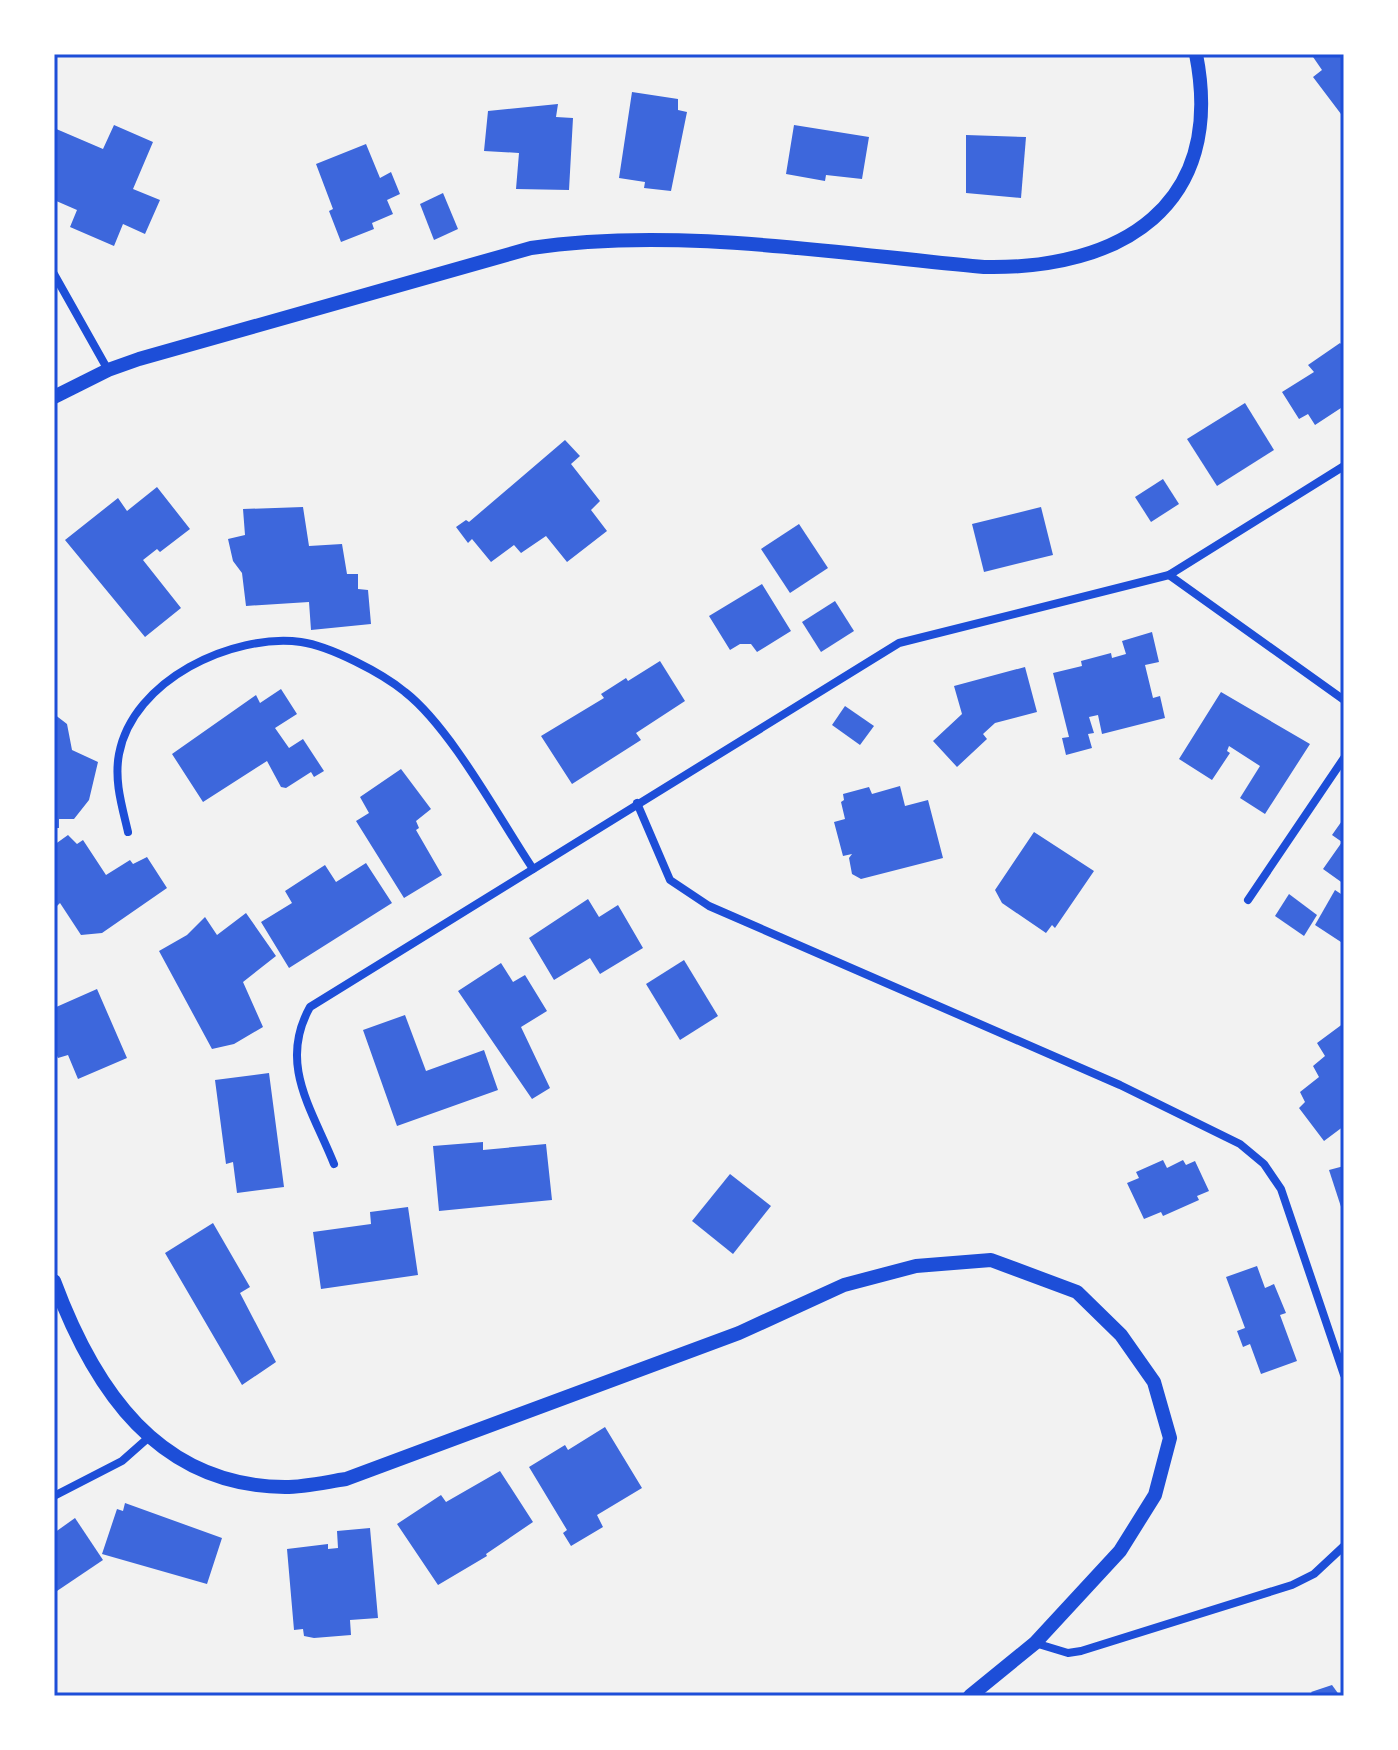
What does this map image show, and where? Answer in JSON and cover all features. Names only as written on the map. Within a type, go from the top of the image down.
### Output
[{"type":"street","points":[[54,397],[108,370],[531,248],[571,242],[679,240],[984,267],[1024,267],[1065,261],[1108,245],[1146,225],[1176,193],[1190,170],[1201,127],[1202,104],[1196,54]]},
{"type":"street","points":[[54,274],[108,370]]},
{"type":"street","points":[[334,1164],[296,1070],[297,1031],[310,1007],[899,643],[1169,575],[1344,466]]},
{"type":"street","points":[[1169,575],[1344,700]]},
{"type":"street","points":[[128,832],[117,785],[119,753],[134,715],[171,680],[211,657],[258,641],[303,643],[359,664],[405,692],[438,726],[533,869]]},
{"type":"street","points":[[1248,900],[1344,758]]},
{"type":"street","points":[[637,803],[670,880],[709,906],[1120,1085],[1240,1144],[1264,1164],[1281,1189],[1344,1375]]},
{"type":"street","points":[[54,1281],[71,1327],[113,1401],[148,1438],[193,1466],[240,1483],[286,1487],[346,1479],[739,1333],[844,1285],[916,1266],[991,1260],[1077,1292],[1121,1335],[1154,1382],[1170,1438],[1155,1495],[1120,1551],[1035,1643],[970,1696]]},
{"type":"street","points":[[54,1496],[122,1461],[148,1438]]},
{"type":"street","points":[[1035,1643],[1068,1653],[1081,1651],[1292,1585],[1314,1574],[1344,1546]]},
{"type":"building","points":[[1311,54],[1344,54],[1344,118],[1313,77],[1322,70]]},
{"type":"building","points":[[632,92],[678,99],[678,110],[687,112],[671,191],[644,188],[645,182],[619,178]]},
{"type":"building","points":[[558,104],[556,117],[573,118],[569,190],[516,189],[519,153],[484,151],[488,111]]},
{"type":"building","points":[[114,125],[153,142],[133,189],[160,200],[145,234],[123,224],[114,246],[70,227],[77,210],[54,200],[54,128],[103,149]]},
{"type":"building","points":[[794,125],[869,137],[862,179],[826,175],[825,181],[786,174]]},
{"type":"building","points":[[966,135],[1026,137],[1021,198],[966,193]]},
{"type":"building","points":[[366,144],[380,178],[391,172],[400,194],[387,200],[393,214],[372,223],[374,229],[341,242],[329,211],[333,209],[316,164]]},
{"type":"building","points":[[443,193],[458,229],[434,240],[420,204]]},
{"type":"building","points":[[1340,343],[1344,347],[1344,406],[1315,425],[1308,414],[1299,419],[1282,392],[1314,372],[1308,365]]},
{"type":"building","points":[[1245,403],[1274,450],[1217,486],[1187,439]]},
{"type":"building","points":[[565,440],[580,456],[571,464],[600,501],[591,510],[607,531],[567,562],[546,536],[521,553],[514,545],[491,562],[472,539],[468,543],[456,527],[466,520],[469,522]]},
{"type":"building","points":[[1163,479],[1179,504],[1151,522],[1135,497]]},
{"type":"building","points":[[157,487],[190,529],[160,552],[157,549],[143,560],[181,608],[145,637],[65,540],[118,498],[127,511]]},
{"type":"building","points":[[303,507],[309,546],[342,544],[347,574],[358,574],[358,589],[368,590],[371,624],[311,630],[309,602],[246,606],[242,573],[233,561],[228,539],[245,535],[243,509]]},
{"type":"building","points":[[1041,507],[1053,555],[984,572],[972,524]]},
{"type":"building","points":[[799,524],[828,568],[790,593],[761,549]]},
{"type":"building","points":[[762,584],[791,631],[757,652],[751,644],[740,644],[730,650],[709,616]]},
{"type":"building","points":[[835,601],[854,631],[821,652],[802,622]]},
{"type":"building","points":[[1152,632],[1159,662],[1145,665],[1153,698],[1160,696],[1165,718],[1102,734],[1098,715],[1089,717],[1094,733],[1088,734],[1092,748],[1066,755],[1062,738],[1069,737],[1053,673],[1082,666],[1081,661],[1111,653],[1112,658],[1126,654],[1122,641]]},
{"type":"building","points":[[660,661],[685,701],[636,733],[641,740],[572,784],[541,736],[604,698],[601,694],[626,678],[628,681]]},
{"type":"building","points":[[1025,667],[1037,712],[995,723],[983,734],[987,739],[957,767],[933,741],[962,714],[954,686]]},
{"type":"building","points":[[281,689],[297,714],[275,728],[289,748],[303,739],[324,771],[314,777],[311,772],[286,788],[281,787],[267,761],[203,802],[172,754],[256,695],[260,703]]},
{"type":"building","points":[[1221,692],[1310,744],[1265,814],[1240,798],[1260,766],[1229,746],[1227,751],[1230,753],[1212,780],[1179,759]]},
{"type":"building","points":[[845,706],[874,726],[860,745],[832,725]]},
{"type":"building","points":[[54,714],[67,724],[72,750],[98,762],[89,800],[74,819],[59,819],[59,828],[54,828]]},
{"type":"building","points":[[401,769],[431,809],[416,821],[419,828],[416,830],[442,875],[404,898],[356,821],[369,813],[360,797]]},
{"type":"building","points":[[900,786],[905,806],[928,800],[943,858],[861,879],[852,874],[849,858],[852,854],[843,856],[834,822],[845,819],[841,802],[844,800],[843,794],[869,787],[872,794]]},
{"type":"building","points":[[1344,818],[1344,884],[1323,869],[1342,842],[1332,835]]},
{"type":"building","points":[[1034,832],[1094,871],[1055,928],[1052,925],[1046,933],[1002,903],[995,890]]},
{"type":"building","points":[[68,835],[77,844],[83,840],[106,875],[130,860],[133,864],[147,857],[167,888],[102,933],[81,935],[60,903],[56,907],[54,903],[54,845]]},
{"type":"building","points":[[366,863],[392,903],[289,968],[261,922],[292,903],[285,891],[325,865],[336,882]]},
{"type":"building","points":[[1335,890],[1344,896],[1344,944],[1315,925]]},
{"type":"building","points":[[1289,894],[1317,915],[1304,936],[1275,916]]},
{"type":"building","points":[[588,899],[599,917],[618,905],[643,948],[600,974],[590,958],[554,980],[529,938]]},
{"type":"building","points":[[246,913],[276,956],[243,982],[263,1027],[234,1044],[212,1049],[159,951],[187,935],[205,917],[217,935]]},
{"type":"building","points":[[684,960],[718,1016],[680,1040],[646,984]]},
{"type":"building","points":[[501,963],[513,982],[525,975],[547,1011],[521,1027],[550,1088],[532,1099],[458,991]]},
{"type":"building","points":[[97,989],[127,1058],[78,1079],[68,1055],[58,1058],[54,1050],[54,1008]]},
{"type":"building","points":[[405,1015],[426,1071],[484,1050],[498,1090],[397,1126],[363,1030]]},
{"type":"building","points":[[1344,1023],[1344,1126],[1324,1141],[1299,1108],[1305,1102],[1300,1092],[1319,1077],[1313,1066],[1325,1056],[1317,1043]]},
{"type":"building","points":[[269,1073],[284,1187],[237,1193],[233,1162],[226,1164],[215,1080]]},
{"type":"building","points":[[483,1142],[483,1150],[546,1144],[552,1200],[439,1211],[433,1146]]},
{"type":"building","points":[[1163,1160],[1167,1168],[1183,1160],[1186,1165],[1195,1161],[1209,1191],[1197,1196],[1199,1200],[1163,1216],[1161,1212],[1144,1219],[1127,1183],[1139,1178],[1136,1172]]},
{"type":"building","points":[[1344,1166],[1344,1213],[1343,1213],[1329,1170]]},
{"type":"building","points":[[730,1174],[771,1206],[733,1254],[692,1221]]},
{"type":"building","points":[[408,1207],[418,1275],[321,1289],[313,1232],[371,1224],[370,1212]]},
{"type":"building","points":[[213,1223],[250,1287],[240,1293],[276,1362],[242,1385],[165,1253]]},
{"type":"building","points":[[1257,1266],[1265,1288],[1274,1284],[1286,1313],[1280,1315],[1297,1361],[1261,1374],[1250,1344],[1243,1347],[1237,1331],[1245,1328],[1226,1277]]},
{"type":"building","points":[[605,1427],[642,1488],[597,1515],[603,1527],[571,1546],[563,1533],[567,1530],[529,1467],[565,1445],[568,1450]]},
{"type":"building","points":[[500,1471],[533,1522],[487,1556],[438,1585],[397,1524],[441,1495],[446,1502]]},
{"type":"building","points":[[125,1503],[222,1538],[207,1584],[102,1554],[117,1509],[123,1511]]},
{"type":"building","points":[[75,1518],[103,1560],[54,1593],[54,1533]]},
{"type":"building","points":[[370,1528],[378,1618],[350,1620],[351,1635],[314,1638],[304,1636],[303,1629],[294,1630],[287,1549],[328,1544],[328,1549],[338,1548],[337,1531]]},
{"type":"building","points":[[1332,1685],[1340,1696],[1314,1696],[1311,1692]]}]
